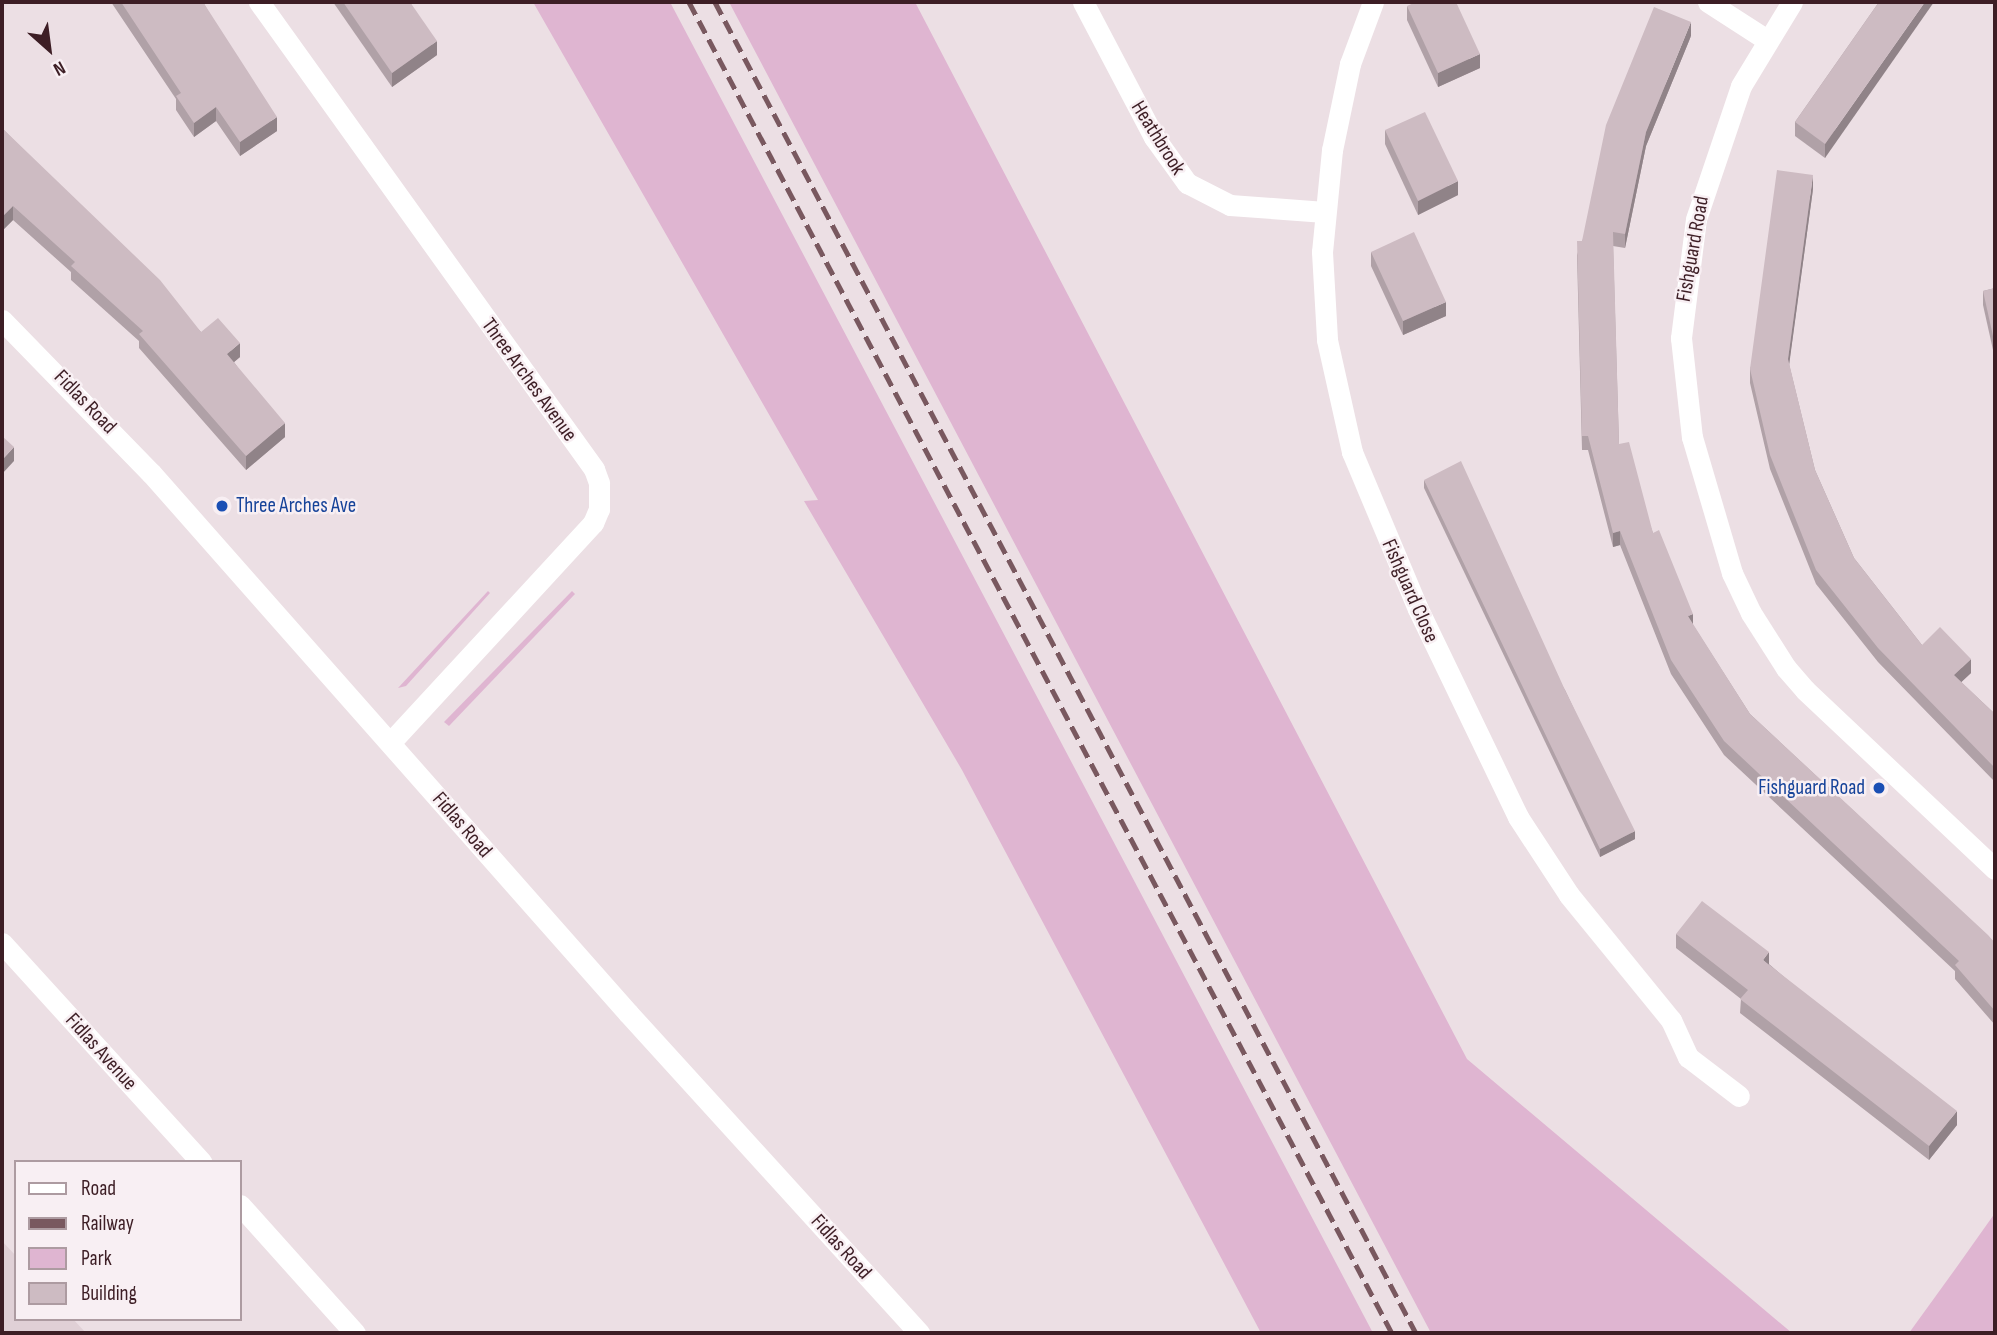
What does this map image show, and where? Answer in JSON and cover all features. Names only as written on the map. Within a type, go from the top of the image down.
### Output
[{"type":"street","name":"Three Arches Avenue","points":[[259,2],[599,483],[599,509],[593,523],[390,743]]},
{"type":"street","name":"Heathbrook","points":[[1083,2],[1154,137],[1187,183],[1230,205],[1325,212]]},
{"type":"street","name":"Fishguard Close","points":[[1373,2],[1350,64],[1325,212],[1325,314],[1342,415],[1367,492],[1439,655],[1540,853],[1596,930],[1671,1020],[1688,1057],[1739,1096]]},
{"type":"street","points":[[1708,2],[1767,40]]},
{"type":"street","name":"Fishguard Road","points":[[1792,2],[1741,86],[1707,175],[1683,300],[1685,391],[1705,490],[1751,613],[1795,679],[1995,869]]},
{"type":"street","name":"Fidlas Road","points":[[3,324],[152,473],[919,1333]]},
{"type":"street","name":"Fidlas Avenue","points":[[2,943],[199,1160]]},
{"type":"street","points":[[242,1207],[355,1333]]},
{"type":"shaded area","points":[[2,1241],[14,1254],[14,1321],[75,1321],[86,1333],[2,1333]]},
{"type":"green space","points":[[533,2],[670,2],[1373,1333],[1261,1333],[962,770],[804,501],[818,500]]},
{"type":"green space","points":[[729,2],[915,2],[1467,1059],[1792,1333],[1431,1333]]},
{"type":"green space","points":[[488,591],[490,593],[406,686],[398,688]]},
{"type":"green space","points":[[572,591],[575,594],[449,726],[444,722]]},
{"type":"green space","points":[[1995,1213],[1995,1333],[1909,1333],[1956,1268]]},
{"type":"building","points":[[121,2],[203,2],[277,117],[240,142],[216,107],[194,123],[176,96],[181,93]]},
{"type":"building","points":[[343,2],[410,2],[437,41],[392,73]]},
{"type":"building","points":[[1416,2],[1456,2],[1480,54],[1438,73],[1407,6]]},
{"type":"building","points":[[1879,2],[1925,2],[1825,144],[1795,122]]},
{"type":"building","points":[[1654,7],[1691,22],[1646,132],[1625,234],[1613,232],[1619,444],[1629,442],[1653,533],[1659,530],[1693,614],[1688,616],[1750,714],[1995,943],[1995,1011],[1955,965],[1959,961],[1724,741],[1671,660],[1620,531],[1613,533],[1588,436],[1582,436],[1577,241],[1582,241],[1606,125]]},
{"type":"building","points":[[1425,112],[1458,181],[1418,201],[1385,130]]},
{"type":"building","points":[[2,128],[160,280],[201,332],[218,318],[240,343],[227,354],[285,423],[246,456],[139,334],[143,331],[71,266],[75,262],[13,206],[2,217]]},
{"type":"building","points":[[1777,170],[1813,175],[1788,359],[1815,470],[1854,558],[1922,645],[1940,627],[1971,659],[1954,675],[1995,714],[1995,768],[1878,648],[1816,570],[1770,455],[1750,369]]},
{"type":"building","points":[[1414,232],[1446,302],[1403,321],[1371,252]]},
{"type":"building","points":[[1995,288],[1995,345],[1983,291]]},
{"type":"building","points":[[2,436],[14,447],[2,460]]},
{"type":"building","points":[[1461,461],[1565,690],[1635,831],[1600,849],[1424,480]]},
{"type":"building","points":[[1702,901],[1769,952],[1763,960],[1957,1111],[1929,1146],[1740,999],[1748,990],[1676,934]]},
{"type":"railway","points":[[689,2],[1392,1333]]},
{"type":"railway","points":[[715,2],[1416,1333]]},
{"type":"place","name":"Three Arches Ave","points":[[222,506]]},
{"type":"place","name":"Fishguard Road","points":[[1879,788]]}]
